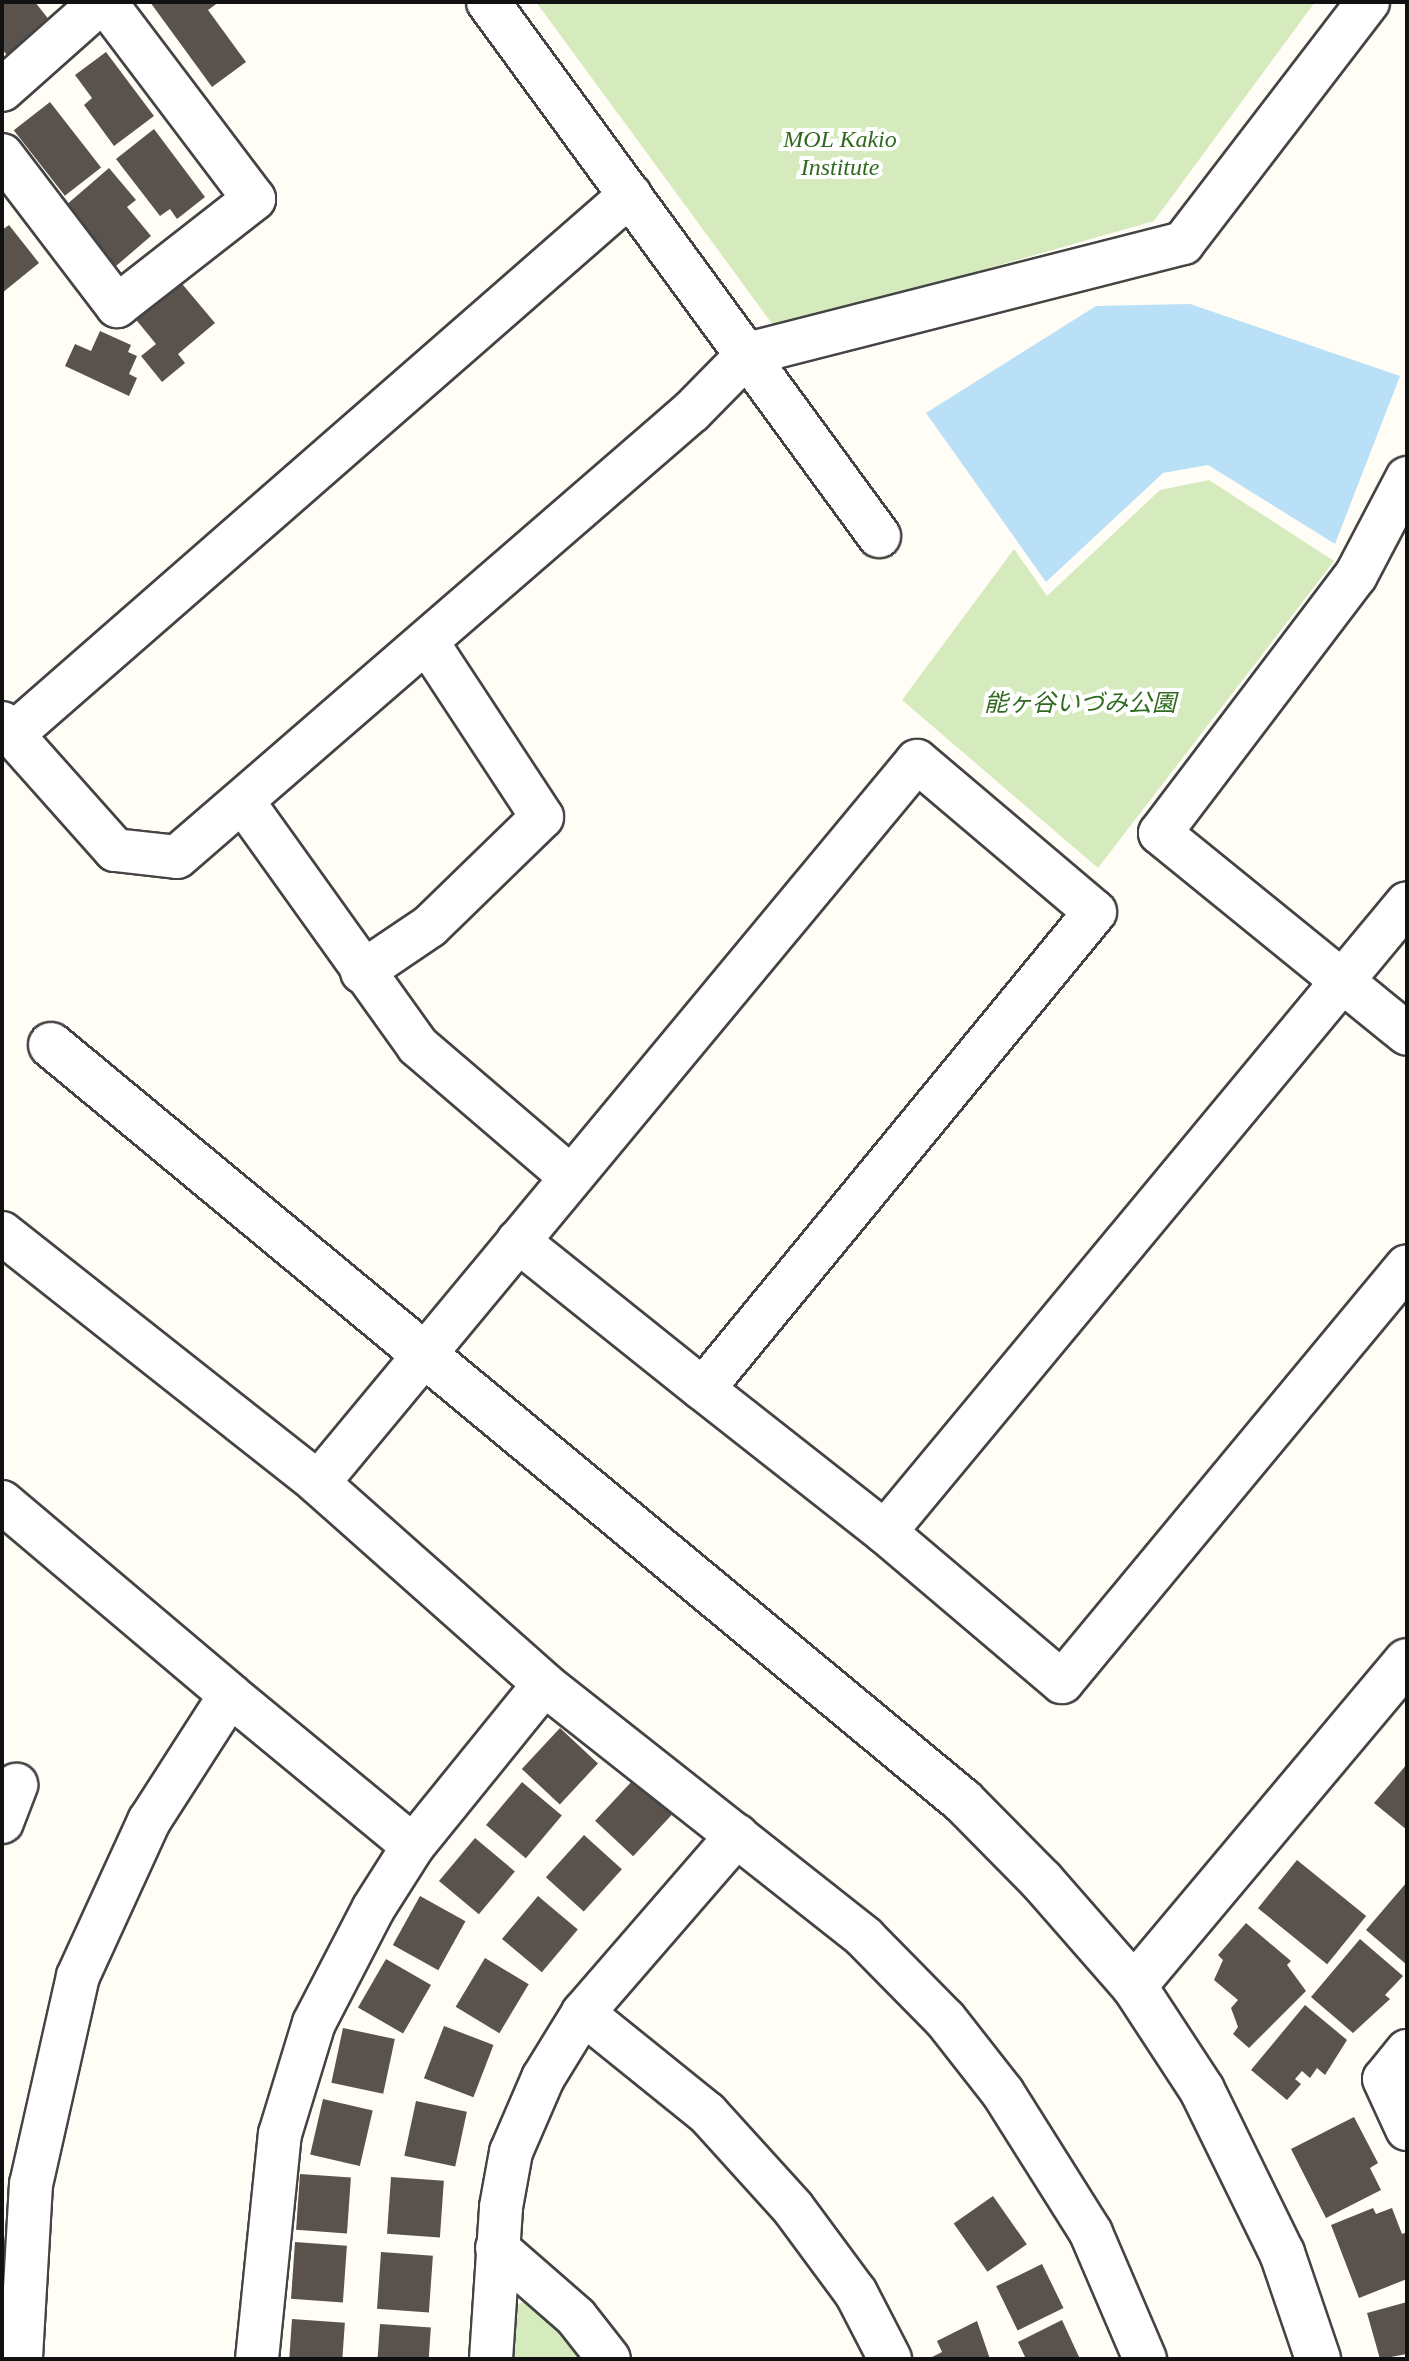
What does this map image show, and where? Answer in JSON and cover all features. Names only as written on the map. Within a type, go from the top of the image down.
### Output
[{"type":"street","points":[[2,90],[103,2],[254,199],[117,306],[2,155]]},
{"type":"street","points":[[488,2],[879,536]]},
{"type":"street","points":[[630,195],[7,729],[115,850],[177,857],[244,803],[692,411],[748,354],[1183,243],[1368,2]]},
{"type":"street","points":[[1407,478],[1356,575],[1160,833],[1407,1034]]},
{"type":"street","points":[[362,972],[430,926],[542,817],[427,642]]},
{"type":"street","points":[[318,1483],[917,761],[1095,912],[703,1389]]},
{"type":"street","points":[[244,803],[362,972],[418,1046],[571,1177]]},
{"type":"street","points":[[885,1532],[1407,903]]},
{"type":"street","points":[[51,1045],[963,1801],[1134,1986],[1202,2090],[1282,2253],[1318,2359]]},
{"type":"street","points":[[2,1233],[318,1483],[544,1684],[864,1937],[945,2019],[993,2080],[1091,2233],[1145,2359]]},
{"type":"street","points":[[518,1241],[885,1532],[1062,1682],[1407,1266]]},
{"type":"street","points":[[2,1502],[413,1846]]},
{"type":"street","points":[[1134,1986],[1407,1661]]},
{"type":"street","points":[[257,2359],[267,2233],[284,2120],[314,2023],[413,1846],[544,1684]]},
{"type":"street","points":[[21,2359],[31,2184],[78,1976],[149,1821],[230,1695]]},
{"type":"street","points":[[491,2359],[497,2248],[511,2152],[543,2078],[583,2013],[737,1835]]},
{"type":"street","points":[[583,2013],[707,2113],[793,2208],[856,2293],[890,2359]]},
{"type":"street","points":[[1407,2051],[1384,2079],[1407,2129]]},
{"type":"street","points":[[497,2248],[576,2317],[609,2359]]},
{"type":"green space","name":"MOL Kakio Institute","points":[[536,2],[1315,2],[1154,221],[776,329]]},
{"type":"green space","name":"能ヶ谷いづみ公園","points":[[1209,480],[1334,561],[1098,868],[902,700],[1014,549],[1047,596],[1160,490]]},
{"type":"green space","points":[[533,2298],[589,2359],[506,2359],[509,2308]]},
{"type":"water","points":[[1190,304],[1400,376],[1335,544],[1208,465],[1163,473],[1046,582],[926,413],[1096,306]]},
{"type":"building","points":[[2,2],[35,2],[50,21],[11,60],[2,49]]},
{"type":"building","points":[[150,2],[219,2],[208,10],[246,62],[212,87]]},
{"type":"building","points":[[106,52],[154,116],[114,146],[84,105],[92,98],[75,75]]},
{"type":"building","points":[[50,102],[101,167],[65,196],[14,130]]},
{"type":"building","points":[[154,129],[205,197],[177,219],[170,209],[160,216],[116,159]]},
{"type":"building","points":[[109,168],[136,200],[127,207],[151,236],[116,266],[65,206]]},
{"type":"building","points":[[9,225],[39,263],[2,293],[2,230]]},
{"type":"building","points":[[178,279],[215,323],[178,354],[185,363],[162,382],[141,356],[156,344],[133,316]]},
{"type":"building","points":[[100,331],[131,345],[128,352],[137,356],[129,374],[137,378],[129,396],[65,366],[75,344],[91,351]]},
{"type":"building","points":[[560,1728],[598,1763],[560,1804],[522,1769]]},
{"type":"building","points":[[1407,1764],[1407,1830],[1374,1803]]},
{"type":"building","points":[[634,1779],[672,1814],[633,1856],[595,1821]]},
{"type":"building","points":[[522,1782],[562,1815],[526,1858],[486,1825]]},
{"type":"building","points":[[584,1835],[622,1869],[584,1911],[546,1877]]},
{"type":"building","points":[[475,1838],[515,1871],[479,1914],[439,1881]]},
{"type":"building","points":[[1297,1860],[1366,1916],[1327,1964],[1258,1908]]},
{"type":"building","points":[[1407,1882],[1407,1965],[1366,1930]]},
{"type":"building","points":[[420,1896],[465,1921],[438,1970],[393,1945]]},
{"type":"building","points":[[538,1896],[578,1929],[542,1972],[502,1939]]},
{"type":"building","points":[[1246,1923],[1291,1961],[1287,1965],[1306,1991],[1249,2048],[1233,2034],[1238,2027],[1231,2008],[1238,2000],[1214,1980],[1223,1960],[1218,1955]]},
{"type":"building","points":[[1360,1939],[1403,1976],[1385,1995],[1390,1999],[1353,2033],[1311,1997]]},
{"type":"building","points":[[485,1958],[529,1984],[499,2033],[456,2007]]},
{"type":"building","points":[[386,1959],[431,1985],[403,2033],[358,2007]]},
{"type":"building","points":[[1305,2005],[1347,2040],[1325,2075],[1317,2068],[1310,2078],[1302,2071],[1295,2079],[1301,2084],[1287,2100],[1251,2070]]},
{"type":"building","points":[[444,2026],[493,2045],[473,2097],[424,2078]]},
{"type":"building","points":[[343,2028],[395,2039],[383,2094],[331,2083]]},
{"type":"building","points":[[323,2099],[373,2110],[360,2166],[310,2155]]},
{"type":"building","points":[[416,2101],[467,2112],[455,2167],[404,2156]]},
{"type":"building","points":[[1354,2117],[1378,2163],[1370,2168],[1381,2190],[1326,2218],[1291,2149]]},
{"type":"building","points":[[300,2174],[351,2178],[347,2233],[296,2230]]},
{"type":"building","points":[[391,2177],[444,2181],[440,2238],[387,2234]]},
{"type":"building","points":[[993,2196],[1027,2244],[988,2272],[954,2224]]},
{"type":"building","points":[[1373,2208],[1376,2214],[1392,2208],[1402,2234],[1407,2232],[1407,2279],[1359,2298],[1331,2225]]},
{"type":"building","points":[[295,2242],[347,2246],[343,2302],[291,2299]]},
{"type":"building","points":[[381,2252],[433,2256],[429,2312],[377,2309]]},
{"type":"building","points":[[1042,2264],[1063,2308],[1018,2330],[996,2286]]},
{"type":"building","points":[[1407,2302],[1407,2354],[1380,2359],[1367,2313]]},
{"type":"building","points":[[292,2319],[345,2323],[342,2359],[289,2359]]},
{"type":"building","points":[[1062,2320],[1080,2359],[1026,2359],[1018,2342]]},
{"type":"building","points":[[977,2321],[990,2359],[928,2359],[942,2352],[937,2341]]},
{"type":"building","points":[[380,2324],[431,2328],[429,2359],[378,2359]]}]
